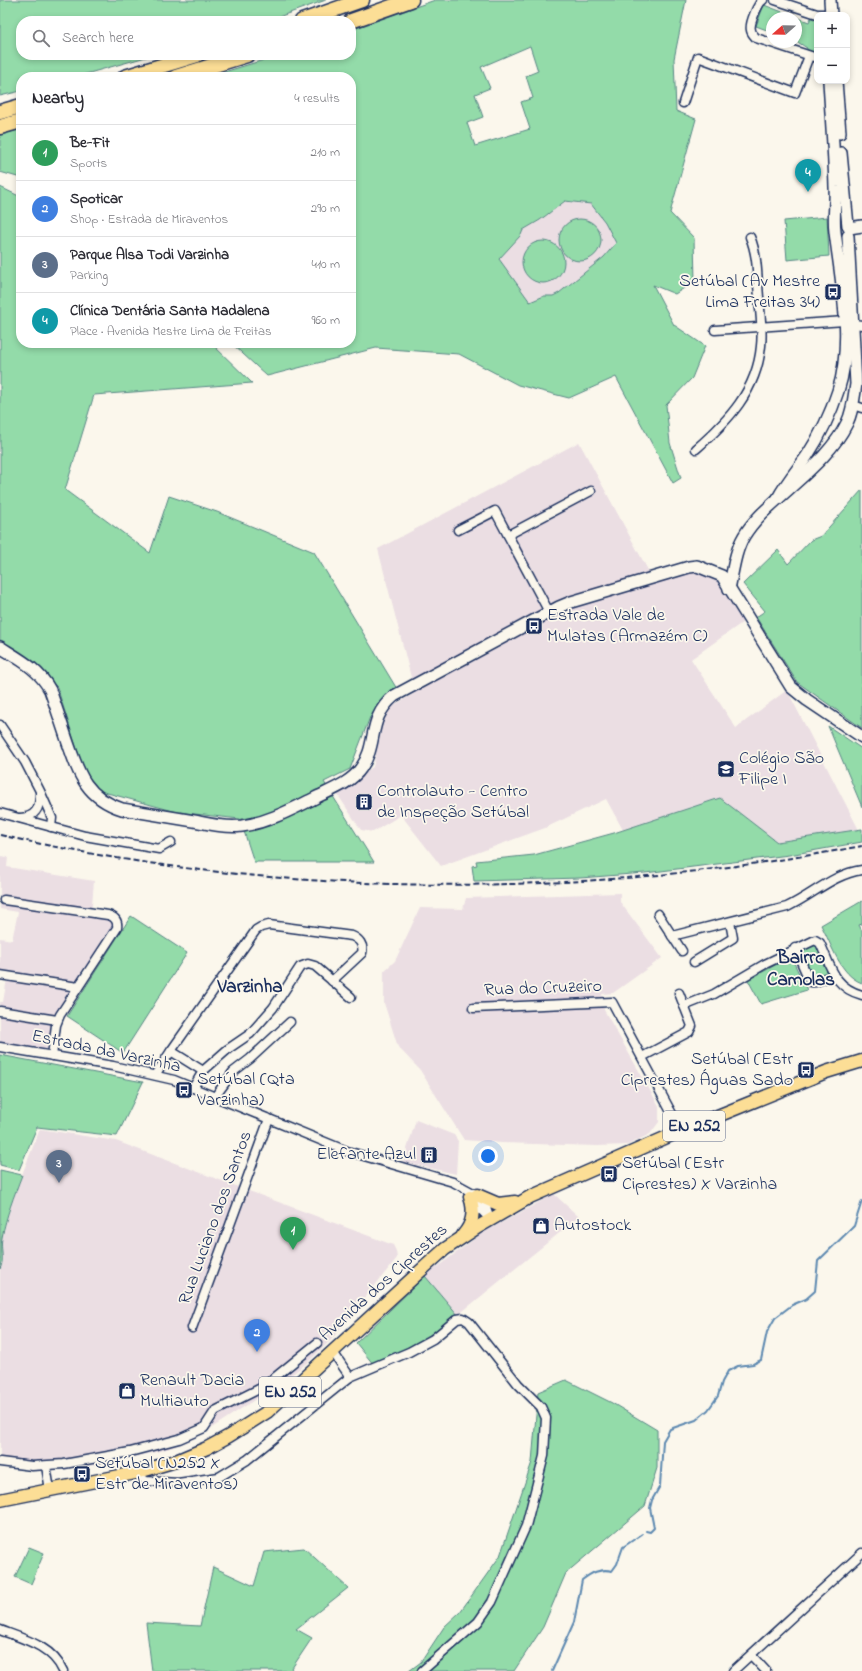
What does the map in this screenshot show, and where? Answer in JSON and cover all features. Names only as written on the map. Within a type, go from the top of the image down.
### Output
[{"type":"highway","points":[[316,16],[362,0]]},
{"type":"highway","points":[[356,19],[411,0]]},
{"type":"highway","points":[[141,72],[181,60]]},
{"type":"highway","points":[[192,72],[231,60]]},
{"type":"highway","points":[[0,112],[16,107]]},
{"type":"highway","points":[[0,127],[16,122]]},
{"type":"main road","points":[[822,0],[823,12]]},
{"type":"main road","points":[[824,12],[830,0]]},
{"type":"main road","points":[[778,498],[785,484],[807,456],[832,410],[842,378],[845,351],[853,323],[836,232],[829,84]]},
{"type":"main road","points":[[729,589],[738,550],[745,534],[778,498],[798,481],[829,450],[857,406],[855,393],[856,384],[849,231],[836,84]]},
{"type":"main road","points":[[836,232],[840,224],[849,231],[862,234]]},
{"type":"main road","points":[[849,231],[862,226]]},
{"type":"main road","points":[[839,390],[846,396],[855,393]]},
{"type":"main road","points":[[832,410],[838,408],[842,409],[849,417]]},
{"type":"main road","points":[[0,647],[27,664],[46,682],[78,771],[87,786],[98,798],[122,809],[228,827],[254,824],[279,815],[347,782],[355,775],[365,762],[377,718],[383,707],[394,696],[571,602],[689,567],[697,566],[722,576],[790,685],[807,700],[862,737]]},
{"type":"main road","name":"Avenida dos Ciprestes","points":[[50,1490],[135,1474],[176,1461],[207,1448],[267,1412],[427,1265],[457,1241],[490,1219],[530,1197],[682,1130],[826,1072],[862,1061]]},
{"type":"main road","points":[[457,1241],[469,1228],[472,1218],[474,1196],[502,1204],[530,1197]]},
{"type":"main road","name":"EN 252","points":[[0,1500],[50,1490]]},
{"type":"street","points":[[683,102],[698,58],[795,93],[813,57],[756,38],[750,27],[759,3],[763,0]]},
{"type":"street","points":[[775,0],[816,12]]},
{"type":"street","points":[[696,449],[728,419],[748,392],[760,356],[761,327],[756,254],[750,237]]},
{"type":"street","points":[[715,330],[853,323]]},
{"type":"street","points":[[508,535],[591,491]]},
{"type":"street","points":[[458,530],[495,511],[550,612]]},
{"type":"street","points":[[0,725],[25,762],[40,791],[52,818],[51,827]]},
{"type":"street","points":[[17,818],[30,816],[38,810],[40,805],[40,791]]},
{"type":"street","points":[[0,813],[85,836],[159,849],[171,842]]},
{"type":"street","points":[[672,936],[787,907],[800,901],[829,881],[841,875],[862,870]]},
{"type":"street","points":[[4,900],[108,915],[114,918],[117,924],[117,928],[57,1020],[52,1056]]},
{"type":"street","points":[[658,914],[682,951]]},
{"type":"street","points":[[694,962],[733,938],[730,922]]},
{"type":"street","points":[[155,1075],[256,930],[261,927],[269,925],[352,936],[357,938],[362,945],[362,953],[332,981]]},
{"type":"street","points":[[684,1006],[714,994],[765,964],[814,940],[819,942],[834,975],[849,990],[862,995]]},
{"type":"street","points":[[795,948],[810,982],[815,982],[834,975]]},
{"type":"street","points":[[193,1088],[203,1071],[228,1049],[250,1034],[273,1008],[300,967],[308,964],[315,966],[351,997]]},
{"type":"street","points":[[0,975],[78,987]]},
{"type":"street","points":[[642,1057],[691,1031],[692,1026],[679,993]]},
{"type":"street","name":"Rua do Cruzeiro","points":[[473,1008],[612,1002],[682,1130]]},
{"type":"street","points":[[0,1011],[57,1020]]},
{"type":"street","points":[[214,1098],[233,1072],[250,1059],[290,1022]]},
{"type":"street","name":"Estrada da Varzinha","points":[[0,1047],[113,1066],[155,1075],[193,1088],[214,1098],[347,1151],[453,1182],[485,1204],[490,1219]]},
{"type":"street","points":[[171,1051],[203,1071]]},
{"type":"street","name":"Rua Luciano dos Santos","points":[[192,1328],[269,1119]]},
{"type":"street","points":[[135,1474],[146,1481],[178,1483],[219,1477],[247,1460],[350,1377],[433,1340],[457,1319],[463,1318],[469,1322],[518,1384],[541,1408],[546,1418],[544,1456],[526,1526],[492,1602],[478,1622],[422,1671]]},
{"type":"street","points":[[0,1462],[23,1466],[46,1466],[130,1452],[180,1439],[198,1431],[208,1423],[215,1411],[263,1387],[317,1343]]},
{"type":"street","points":[[333,1352],[350,1377]]},
{"type":"street","points":[[46,1466],[50,1490]]},
{"type":"street","points":[[734,1671],[862,1553]]},
{"type":"street","points":[[0,1630],[32,1642],[48,1651],[64,1671]]},
{"type":"street","points":[[751,1655],[766,1671]]},
{"type":"shaded area","points":[[565,201],[591,204],[605,222],[616,243],[604,257],[559,293],[553,296],[544,296],[530,302],[499,259],[521,235],[523,230],[540,220]]},
{"type":"shaded area","points":[[579,442],[649,572],[698,571],[715,577],[722,584],[746,620],[691,659],[736,728],[787,690],[859,830],[777,842],[720,798],[623,830],[606,799],[545,828],[441,866],[401,815],[373,832],[361,830],[336,792],[373,767],[386,710],[415,693],[378,549]]},
{"type":"shaded area","points":[[0,856],[8,857],[7,867],[94,881],[91,916],[110,919],[113,925],[52,1024],[47,1050],[0,1043],[0,1002],[3,1002],[8,973],[0,971],[0,938],[12,940],[18,912],[0,909]]},
{"type":"shaded area","points":[[620,893],[620,902],[662,958],[613,993],[602,994],[604,1010],[659,1106],[659,1122],[650,1134],[628,1145],[597,1146],[502,1143],[464,1140],[420,1070],[398,1047],[384,1003],[384,971],[395,961],[420,908],[463,909],[466,898]]},
{"type":"shaded area","points":[[416,1120],[454,1135],[458,1141],[456,1174],[403,1162]]},
{"type":"shaded area","points":[[40,1129],[116,1141],[393,1245],[397,1258],[331,1340],[308,1362],[282,1382],[204,1433],[184,1443],[161,1451],[94,1465],[57,1470],[24,1470],[0,1466],[0,1269],[3,1263],[1,1251],[2,1240],[10,1205]]},
{"type":"shaded area","points":[[554,1194],[579,1217],[458,1315],[425,1276],[481,1234]]},
{"type":"green space","points":[[0,0],[326,0],[281,16],[16,16],[16,60],[135,60],[93,72],[16,72],[16,92],[0,96]]},
{"type":"green space","points":[[435,0],[686,0],[674,59],[676,111],[696,119],[670,213],[694,238],[695,281],[675,294],[653,285],[674,325],[705,346],[692,378],[666,405],[670,443],[681,478],[673,483],[616,377],[569,398],[518,385],[459,354],[376,348],[267,376],[236,348],[356,348],[356,72],[224,72],[264,60],[356,60],[356,28]],"holes":[[[530,46],[538,71],[526,76],[533,98],[521,102],[530,129],[475,146],[467,123],[483,117],[475,94],[490,88],[481,67]],[[565,201],[591,204],[605,222],[616,243],[604,257],[559,293],[553,296],[544,296],[530,302],[499,259],[521,235],[523,230],[540,220]]]},
{"type":"green space","points":[[764,5],[783,12],[766,12],[766,30],[756,26]]},
{"type":"green space","points":[[811,18],[814,19],[814,53],[806,51],[807,48],[802,45],[802,19],[809,22]]},
{"type":"green space","points":[[16,130],[16,177],[0,172],[0,135]]},
{"type":"green space","points":[[0,187],[16,195],[16,348],[216,348],[252,383],[94,395],[65,490],[150,553],[169,496],[217,512],[314,552],[397,689],[370,717],[350,769],[324,782],[374,862],[254,862],[240,819],[177,812],[100,791],[84,771],[57,687],[15,650],[0,640]]},
{"type":"green space","points":[[827,217],[829,256],[787,260],[784,221]]},
{"type":"green space","points":[[580,219],[595,225],[601,240],[595,255],[580,261],[565,255],[559,240],[565,225]]},
{"type":"green space","points":[[543,241],[558,247],[564,262],[558,277],[543,283],[528,277],[522,262],[528,247]]},
{"type":"green space","points":[[862,490],[862,728],[797,682],[756,617],[765,611],[743,584],[778,550],[788,564],[811,540],[821,536]]},
{"type":"green space","points":[[828,726],[862,749],[862,807]]},
{"type":"green space","points":[[720,798],[777,842],[862,829],[862,842],[789,855],[645,873],[580,878],[474,881],[472,866],[477,865],[476,861],[534,855],[614,833]]},
{"type":"green space","points":[[862,901],[862,924],[859,925],[862,931],[862,983],[854,979],[842,966],[821,925]]},
{"type":"green space","points":[[131,916],[187,953],[123,1053],[67,1016]]},
{"type":"green space","points":[[813,944],[818,945],[828,970],[823,975],[816,978],[811,977],[801,954],[803,949]]},
{"type":"green space","points":[[788,958],[792,959],[807,990],[761,1004],[748,980]]},
{"type":"green space","points":[[0,1055],[143,1082],[117,1136],[37,1127],[19,1170],[0,1165]]},
{"type":"green space","points":[[0,1170],[22,1175],[10,1206],[4,1230],[2,1242],[2,1262],[0,1269]]},
{"type":"green space","points":[[425,1276],[458,1315],[428,1336],[374,1365],[356,1343]]},
{"type":"green space","points":[[566,1380],[612,1403],[657,1430],[657,1468],[645,1506],[566,1573],[543,1627],[514,1671],[409,1671],[421,1662],[444,1627],[460,1612],[500,1556],[532,1462],[538,1392]]},
{"type":"green space","points":[[29,1547],[44,1553],[31,1584],[15,1577]]},
{"type":"green space","points":[[304,1548],[348,1588],[296,1629],[312,1638],[290,1671],[152,1671],[146,1623],[200,1626],[213,1567],[254,1586],[264,1552]]},
{"type":"waterway","points":[[646,1531],[650,1532],[654,1528],[650,1508],[652,1500],[660,1486],[663,1441],[670,1429],[696,1420],[708,1410],[718,1396],[722,1382],[728,1371],[738,1366],[753,1364],[761,1360],[767,1332],[775,1318],[792,1305],[806,1299],[815,1291],[818,1261],[854,1226],[862,1201]]},
{"type":"waterway","points":[[552,1671],[574,1622],[582,1580],[596,1572],[604,1570],[612,1571],[617,1564],[623,1547],[642,1534]]},
{"type":"railway","points":[[0,835],[148,863],[222,872],[298,879],[448,885],[523,884],[598,880],[698,871],[862,846]]},
{"type":"place","name":"Clínica Dentária Santa Madalena","points":[[808,192]]},
{"type":"place","name":"Setúbal (Av Mestre Lima Freitas 34)","points":[[833,292]]},
{"type":"place","name":"Estrada Vale de Mulatas (Armazém C)","points":[[534,626]]},
{"type":"place","name":"Colégio São Filipe I","points":[[726,769]]},
{"type":"place","name":"Controlauto - Centro de Inspeção Setúbal","points":[[364,802]]},
{"type":"place","name":"Setúbal (Estr Ciprestes) Águas Sado","points":[[806,1070]]},
{"type":"place","name":"Setúbal (Qta Varzinha)","points":[[184,1090]]},
{"type":"place","name":"Elefante Azul","points":[[429,1155]]},
{"type":"place","name":"Setúbal (Estr Ciprestes) X Varzinha","points":[[609,1174]]},
{"type":"place","name":"Parque Alsa Todi Varzinha","points":[[59,1183]]},
{"type":"place","name":"Autostock","points":[[541,1226]]},
{"type":"place","name":"Be-Fit","points":[[293,1250]]},
{"type":"place","name":"Spoticar","points":[[257,1352]]},
{"type":"place","name":"Renault Dacia Multiauto","points":[[127,1391]]},
{"type":"place","name":"Setúbal (N252 X Estr de Miraventos)","points":[[82,1474]]},
{"type":"district","name":"Bairro Camolas","points":[[801,969]]},
{"type":"district","name":"Varzinha","points":[[250,987]]}]
